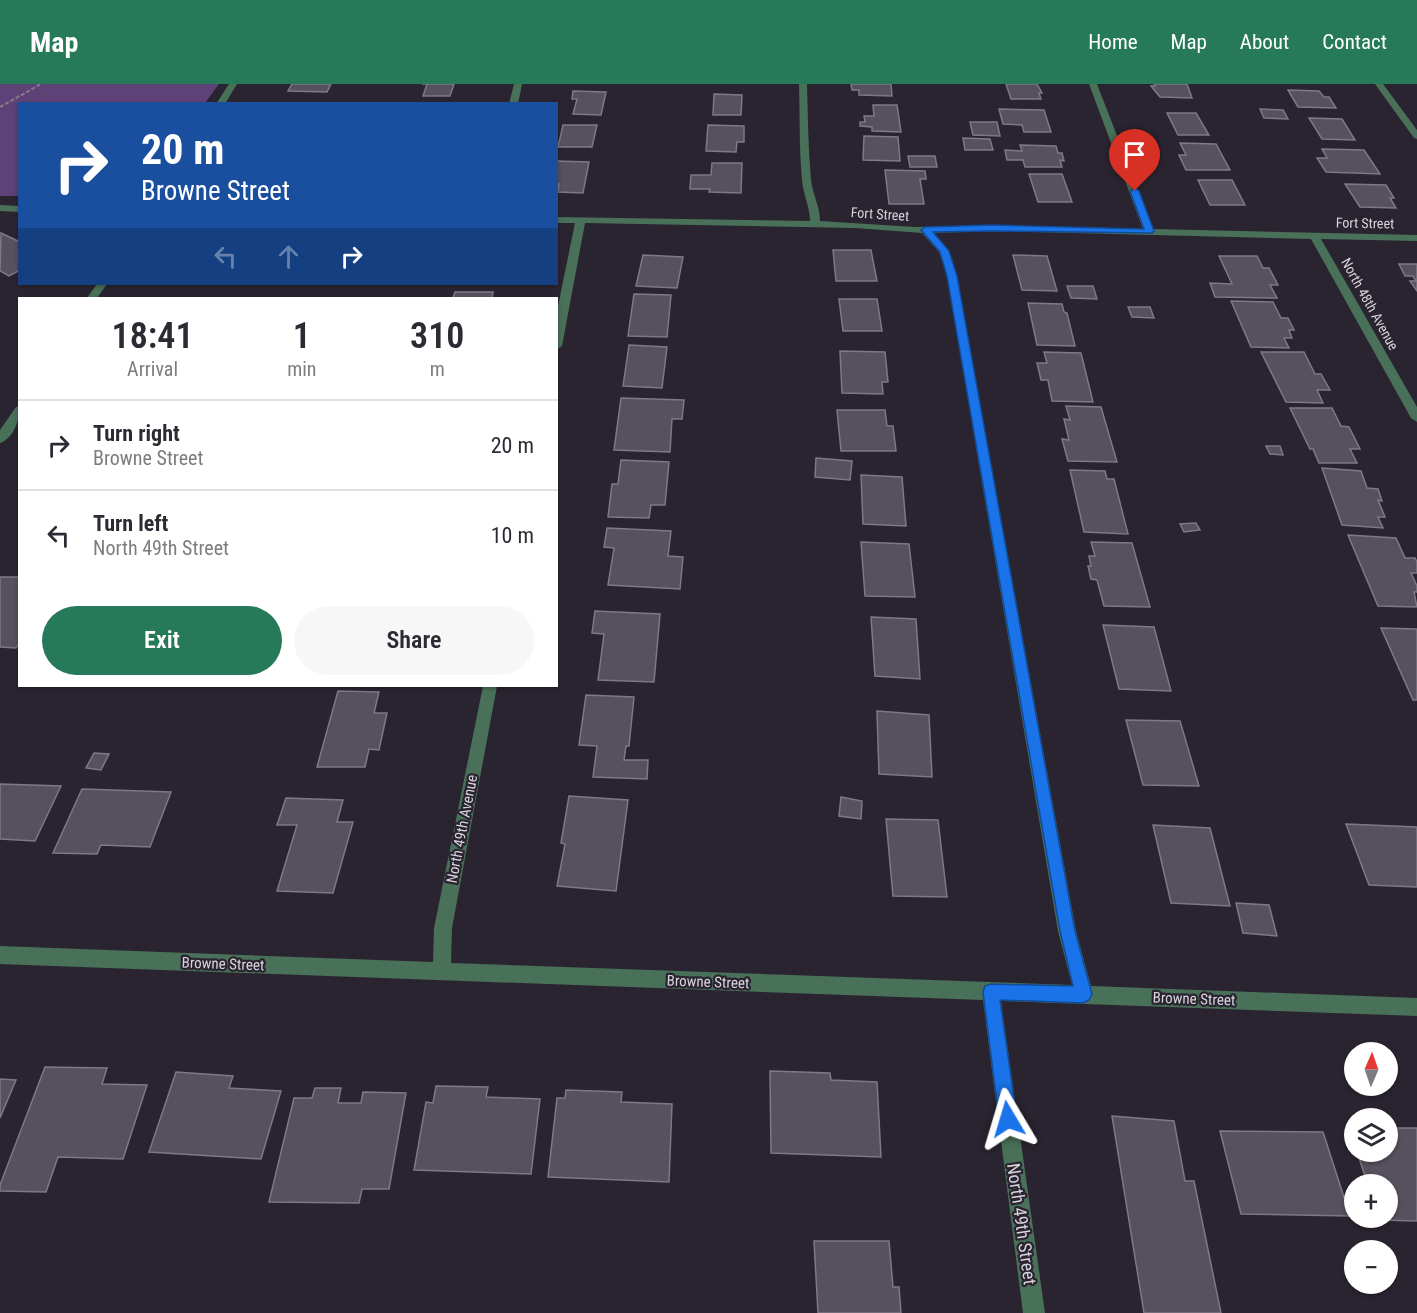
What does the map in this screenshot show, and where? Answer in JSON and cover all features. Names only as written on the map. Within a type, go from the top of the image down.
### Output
[{"type":"street","points":[[221,102],[232,84]]},
{"type":"street","points":[[514,102],[519,84]]},
{"type":"street","points":[[803,84],[806,177],[808,194],[815,210],[815,224]]},
{"type":"street","points":[[1093,84],[1149,231]]},
{"type":"street","points":[[1379,84],[1417,136]]},
{"type":"street","points":[[0,208],[18,209]]},
{"type":"street","name":"Fort Street","points":[[558,220],[815,224],[925,230],[992,228],[1417,238]]},
{"type":"street","points":[[558,336],[581,220]]},
{"type":"street","points":[[925,230],[944,251],[952,276],[1068,931],[1083,994]]},
{"type":"street","name":"North 48th Avenue","points":[[1314,235],[1417,418]]},
{"type":"street","points":[[0,439],[18,413]]},
{"type":"street","name":"North 49th Avenue","points":[[442,972],[442,928],[490,687]]},
{"type":"street","name":"Browne Street","points":[[0,955],[1417,1006]]},
{"type":"street","name":"North 49th Street","points":[[991,992],[1034,1313]]},
{"type":"path","points":[[0,107],[41,84]]},
{"type":"shaded area","points":[[0,84],[219,84],[206,102],[18,102],[18,196],[0,196]]},
{"type":"building","points":[[292,84],[331,84],[327,92],[288,91]]},
{"type":"building","points":[[427,84],[454,84],[450,96],[423,96]]},
{"type":"building","points":[[851,84],[891,84],[892,96],[859,95],[859,90],[852,90]]},
{"type":"building","points":[[1006,84],[1037,84],[1042,93],[1039,93],[1041,99],[1011,99]]},
{"type":"building","points":[[1154,84],[1187,84],[1192,98],[1160,97],[1151,86],[1155,86]]},
{"type":"building","points":[[1288,90],[1319,91],[1324,97],[1329,97],[1336,108],[1298,107]]},
{"type":"building","points":[[573,91],[606,92],[601,115],[573,114],[577,99],[572,99]]},
{"type":"building","points":[[714,94],[742,95],[741,115],[713,115]]},
{"type":"building","points":[[873,105],[897,105],[901,132],[872,131],[872,127],[860,126],[860,122],[865,122],[864,116],[874,116]]},
{"type":"building","points":[[999,109],[1044,110],[1051,132],[1024,132],[1022,125],[1003,124]]},
{"type":"building","points":[[1260,109],[1283,110],[1288,119],[1264,118]]},
{"type":"building","points":[[1167,113],[1196,113],[1209,135],[1178,135]]},
{"type":"building","points":[[1309,118],[1342,119],[1355,140],[1322,139]]},
{"type":"building","points":[[970,122],[997,122],[1000,136],[973,135]]},
{"type":"building","points":[[563,125],[597,125],[592,147],[558,147]]},
{"type":"building","points":[[708,125],[744,126],[744,142],[737,142],[736,152],[706,151]]},
{"type":"building","points":[[864,136],[898,137],[900,161],[863,160]]},
{"type":"building","points":[[963,138],[990,139],[993,150],[965,150]]},
{"type":"building","points":[[1180,143],[1216,144],[1230,170],[1186,170],[1179,155],[1186,155]]},
{"type":"building","points":[[1020,145],[1056,146],[1058,153],[1062,153],[1064,161],[1060,160],[1062,167],[1025,167],[1023,160],[1007,160],[1005,150],[1022,151]]},
{"type":"building","points":[[1322,149],[1364,150],[1380,174],[1326,172],[1317,158],[1327,158]]},
{"type":"building","points":[[908,156],[935,156],[937,167],[910,167]]},
{"type":"building","points":[[558,161],[589,162],[583,193],[558,192]]},
{"type":"building","points":[[712,163],[742,163],[741,193],[690,189],[691,175],[711,175]]},
{"type":"building","points":[[885,170],[925,171],[926,179],[920,179],[924,204],[889,204]]},
{"type":"building","points":[[1029,174],[1062,174],[1072,202],[1038,202]]},
{"type":"building","points":[[1198,180],[1232,180],[1245,205],[1210,205]]},
{"type":"building","points":[[1345,184],[1386,185],[1394,198],[1390,198],[1396,208],[1360,207]]},
{"type":"building","points":[[1,233],[18,241],[18,271],[9,276],[0,271]]},
{"type":"building","points":[[833,250],[871,250],[877,281],[836,281]]},
{"type":"building","points":[[643,255],[683,257],[677,288],[636,286]]},
{"type":"building","points":[[1013,255],[1047,256],[1057,291],[1022,290]]},
{"type":"building","points":[[1219,256],[1257,256],[1263,268],[1269,268],[1278,285],[1270,285],[1277,298],[1215,297],[1210,283],[1232,284]]},
{"type":"building","points":[[1399,264],[1417,264],[1417,291],[1410,281],[1416,281],[1413,276],[1405,276]]},
{"type":"building","points":[[1067,286],[1093,286],[1097,299],[1071,298]]},
{"type":"building","points":[[455,292],[493,292],[492,297],[453,297]]},
{"type":"building","points":[[634,294],[671,295],[667,337],[628,336]]},
{"type":"building","points":[[839,299],[877,299],[882,331],[843,331]]},
{"type":"building","points":[[1231,301],[1273,302],[1281,318],[1288,318],[1294,330],[1289,330],[1292,338],[1284,338],[1289,348],[1251,347]]},
{"type":"building","points":[[1028,303],[1062,304],[1064,312],[1067,313],[1075,346],[1037,345]]},
{"type":"building","points":[[1128,307],[1150,307],[1154,318],[1132,317]]},
{"type":"building","points":[[629,345],[667,347],[662,388],[623,386]]},
{"type":"building","points":[[840,351],[885,352],[888,382],[882,382],[883,394],[842,393]]},
{"type":"building","points":[[1044,352],[1081,353],[1093,402],[1052,401],[1048,380],[1041,380],[1037,363],[1047,363]]},
{"type":"building","points":[[1261,352],[1304,352],[1315,374],[1321,374],[1330,390],[1317,390],[1323,403],[1286,402]]},
{"type":"building","points":[[621,398],[684,400],[682,419],[672,419],[670,452],[614,450]]},
{"type":"building","points":[[1066,406],[1101,407],[1117,462],[1068,461],[1062,439],[1069,440],[1064,419],[1070,420]]},
{"type":"building","points":[[1290,408],[1332,408],[1341,426],[1349,427],[1360,449],[1350,449],[1357,463],[1319,463]]},
{"type":"building","points":[[837,410],[885,410],[887,426],[893,426],[896,451],[841,451]]},
{"type":"building","points":[[1266,446],[1280,446],[1283,455],[1270,454]]},
{"type":"building","points":[[816,458],[852,461],[850,480],[815,477]]},
{"type":"building","points":[[621,460],[669,462],[665,505],[651,505],[649,518],[608,517],[612,484],[618,484]]},
{"type":"building","points":[[1322,468],[1361,471],[1367,488],[1378,489],[1382,501],[1378,500],[1385,517],[1378,517],[1383,528],[1342,525]]},
{"type":"building","points":[[1070,470],[1105,471],[1107,479],[1114,479],[1128,534],[1084,532]]},
{"type":"building","points":[[861,475],[902,477],[906,526],[863,524]]},
{"type":"building","points":[[1196,523],[1200,530],[1184,532],[1180,524]]},
{"type":"building","points":[[607,528],[671,531],[668,556],[683,557],[680,589],[608,585],[614,548],[604,547]]},
{"type":"building","points":[[1348,535],[1396,538],[1405,558],[1415,558],[1417,562],[1417,573],[1411,573],[1417,586],[1417,592],[1414,592],[1417,607],[1378,606]]},
{"type":"building","points":[[861,542],[909,544],[915,597],[865,596]]},
{"type":"building","points":[[1091,542],[1132,543],[1150,607],[1104,606],[1097,580],[1091,579],[1088,566],[1091,566],[1089,556],[1095,556]]},
{"type":"building","points":[[0,577],[18,577],[18,644],[16,648],[0,647]]},
{"type":"building","points":[[595,611],[660,614],[654,682],[598,680],[604,634],[592,633]]},
{"type":"building","points":[[871,617],[916,619],[920,679],[875,676]]},
{"type":"building","points":[[1103,625],[1154,627],[1171,691],[1119,689]]},
{"type":"building","points":[[1381,628],[1417,629],[1417,700],[1413,700]]},
{"type":"building","points":[[338,691],[379,692],[374,713],[387,713],[379,750],[369,749],[365,767],[317,767]]},
{"type":"building","points":[[586,695],[634,697],[629,746],[626,746],[624,760],[648,760],[647,779],[593,777],[597,746],[579,745]]},
{"type":"building","points":[[877,711],[929,715],[932,777],[879,774]]},
{"type":"building","points":[[1126,720],[1180,721],[1199,786],[1143,785]]},
{"type":"building","points":[[94,753],[109,754],[101,770],[86,768]]},
{"type":"building","points":[[0,784],[61,786],[35,841],[0,839]]},
{"type":"building","points":[[82,789],[171,792],[150,847],[101,845],[97,854],[53,853]]},
{"type":"building","points":[[569,796],[628,800],[616,891],[557,886],[565,844],[561,843]]},
{"type":"building","points":[[841,797],[862,801],[861,819],[839,816]]},
{"type":"building","points":[[286,798],[343,800],[337,822],[353,822],[333,893],[277,891],[297,825],[277,825]]},
{"type":"building","points":[[886,819],[938,820],[947,897],[893,896]]},
{"type":"building","points":[[1346,824],[1417,827],[1417,887],[1369,885]]},
{"type":"building","points":[[1153,825],[1210,828],[1230,906],[1171,903]]},
{"type":"building","points":[[1236,903],[1269,905],[1277,936],[1243,933]]},
{"type":"building","points":[[45,1067],[107,1068],[102,1084],[147,1085],[123,1159],[58,1157],[46,1192],[0,1191],[0,1185]]},
{"type":"building","points":[[770,1071],[830,1073],[831,1080],[877,1082],[881,1157],[771,1153]]},
{"type":"building","points":[[176,1072],[233,1076],[229,1088],[281,1091],[261,1159],[149,1152]]},
{"type":"building","points":[[0,1079],[16,1080],[0,1118]]},
{"type":"building","points":[[436,1086],[488,1087],[486,1097],[540,1099],[531,1174],[414,1170],[426,1102],[433,1103]]},
{"type":"building","points":[[315,1088],[341,1088],[338,1103],[361,1103],[363,1092],[406,1093],[389,1189],[362,1189],[359,1203],[269,1202],[294,1098],[312,1098]]},
{"type":"building","points":[[566,1090],[622,1092],[621,1102],[672,1104],[669,1182],[548,1177],[557,1098],[565,1098]]},
{"type":"building","points":[[1112,1116],[1174,1121],[1185,1181],[1194,1181],[1221,1313],[1144,1313]]},
{"type":"building","points":[[1398,1128],[1417,1128],[1417,1221],[1398,1220],[1398,1174],[1364,1174],[1360,1162],[1398,1162]]},
{"type":"building","points":[[1220,1131],[1323,1132],[1344,1197],[1344,1216],[1241,1214]]},
{"type":"building","points":[[814,1241],[889,1241],[893,1287],[899,1287],[901,1313],[818,1313]]},
{"type":"route","points":[[1008,1119],[991,992],[1083,994],[1068,931],[952,276],[944,251],[925,230],[992,228],[1149,231],[1135,191]]}]
